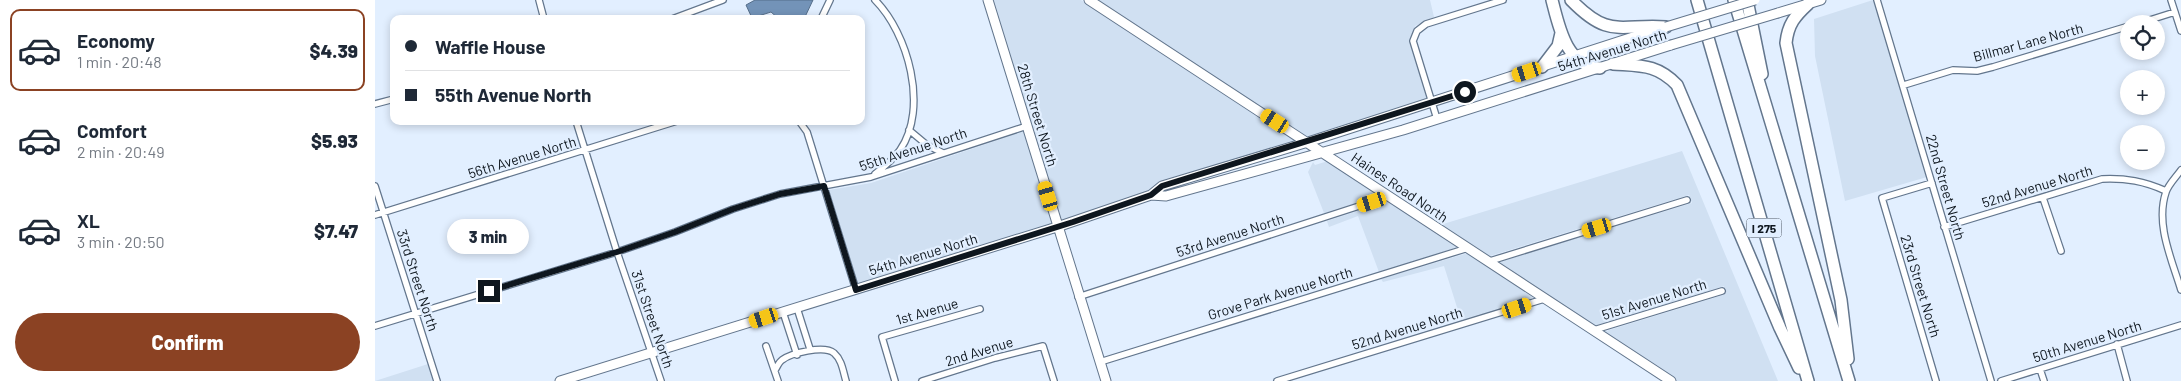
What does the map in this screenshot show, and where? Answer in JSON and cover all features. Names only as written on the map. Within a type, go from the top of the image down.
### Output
[{"type":"highway","points":[[1552,0],[1561,33],[1574,57],[1585,65],[1600,68]]},
{"type":"highway","points":[[1571,0],[1596,21],[1608,27],[1621,29],[1666,27]]},
{"type":"highway","points":[[1690,0],[1719,75]]},
{"type":"highway","name":"I 275","points":[[1697,0],[1807,381]]},
{"type":"highway","name":"I 275","points":[[1734,0],[1776,144],[1850,381]]},
{"type":"highway","points":[[1747,0],[1776,144]]},
{"type":"highway","points":[[1808,4],[1793,17],[1787,31],[1786,43],[1841,300],[1850,381]]},
{"type":"highway","points":[[1543,67],[1558,46],[1561,33]]},
{"type":"highway","points":[[1613,64],[1656,68],[1664,72],[1677,85],[1780,328],[1807,381]]},
{"type":"main road","name":"28th Street North","points":[[988,0],[1106,381]]},
{"type":"main road","name":"Haines Road North","points":[[1089,0],[1390,196],[1425,222],[1490,261],[1544,299],[1671,381]]},
{"type":"main road","name":"54th Avenue North","points":[[560,381],[1057,227],[1151,195],[1162,186],[1308,142],[1755,0]]},
{"type":"main road","name":"54th Avenue North","points":[[1151,195],[1165,196],[1322,153],[1821,0]]},
{"type":"street","points":[[539,0],[543,15]]},
{"type":"street","points":[[683,15],[723,0]]},
{"type":"street","points":[[823,15],[830,0]]},
{"type":"street","points":[[871,177],[890,162],[901,149],[909,130],[913,112],[913,92],[905,49],[893,24],[875,0]]},
{"type":"street","points":[[1437,119],[1413,41],[1417,31],[1427,24],[1503,0]]},
{"type":"street","name":"22nd Street North","points":[[1877,0],[1904,85],[1944,227],[1991,381]]},
{"type":"street","points":[[2171,0],[2181,31]]},
{"type":"street","points":[[2165,15],[2175,12]]},
{"type":"street","name":"Billmar Lane North","points":[[1904,85],[1953,70],[1977,71],[1993,67],[2120,29]]},
{"type":"street","points":[[375,104],[390,99]]},
{"type":"street","name":"31st Street North","points":[[577,125],[617,252],[661,381]]},
{"type":"street","name":"56th Avenue North","points":[[375,215],[664,125]]},
{"type":"street","points":[[802,125],[807,132]]},
{"type":"street","points":[[806,125],[856,290]]},
{"type":"street","name":"55th Avenue North","points":[[375,326],[617,252],[733,209],[780,194],[871,177],[1027,126]]},
{"type":"street","points":[[909,130],[927,145],[943,153]]},
{"type":"street","points":[[2181,170],[2166,191],[2163,214],[2163,230],[2181,290]]},
{"type":"street","name":"52nd Avenue North","points":[[1944,227],[2102,179],[2124,178],[2145,182],[2166,191]]},
{"type":"street","name":"23rd Street North","points":[[1932,183],[1882,198],[1936,381]]},
{"type":"street","name":"33rd Street North","points":[[375,186],[437,381]]},
{"type":"street","name":"53rd Avenue North","points":[[1079,297],[1390,196]]},
{"type":"street","points":[[2043,198],[2061,251]]},
{"type":"street","points":[[1490,261],[1687,200]]},
{"type":"street","name":"Grove Park Avenue North","points":[[1100,362],[1468,248]]},
{"type":"street","name":"51st Avenue North","points":[[1594,330],[1722,291]]},
{"type":"street","name":"52nd Avenue North","points":[[1277,381],[1299,378],[1544,299]]},
{"type":"street","points":[[797,308],[810,349]]},
{"type":"street","name":"1st Avenue","points":[[895,381],[882,337],[980,309]]},
{"type":"street","points":[[783,312],[797,355]]},
{"type":"street","name":"50th Avenue North","points":[[2001,381],[2181,325]]},
{"type":"street","points":[[2117,344],[2127,381]]},
{"type":"street","points":[[767,346],[778,381]]},
{"type":"street","name":"2nd Avenue","points":[[922,381],[995,358],[1043,346],[1054,381]]},
{"type":"street","points":[[775,370],[782,360],[810,349],[832,351],[840,360],[846,381]]},
{"type":"street","points":[[2040,369],[2044,381]]},
{"type":"shaded area","points":[[992,0],[1081,0],[1298,141],[1060,222]]},
{"type":"shaded area","points":[[1096,0],[1430,0],[1434,17],[1415,26],[1410,39],[1427,100],[1308,138]]},
{"type":"shaded area","points":[[1873,0],[1927,177],[1845,201],[1815,56],[1814,19]]},
{"type":"shaded area","points":[[1025,131],[1053,224],[858,285],[829,190],[871,183]]},
{"type":"shaded area","points":[[1682,151],[1778,381],[1677,381],[1603,332],[1726,294],[1724,286],[1594,326],[1499,262],[1692,203],[1689,195],[1490,256],[1440,225]]},
{"type":"shaded area","points":[[1328,161],[1381,195],[1324,213],[1308,172],[1313,162],[1315,165]]},
{"type":"shaded area","points":[[1389,201],[1459,247],[1379,272],[1358,216],[1329,227],[1327,221]]},
{"type":"shaded area","points":[[1468,253],[1536,297],[1461,320],[1444,266],[1383,282],[1381,279]]},
{"type":"shaded area","points":[[428,364],[433,381],[375,381]]},
{"type":"water","points":[[755,0],[813,0],[806,15],[774,15],[771,12],[762,15],[751,15],[746,5]]},
{"type":"route","points":[[489,291],[617,252],[733,209],[780,194],[824,186],[856,290],[1073,222],[1151,195],[1162,186],[1465,92]]}]
